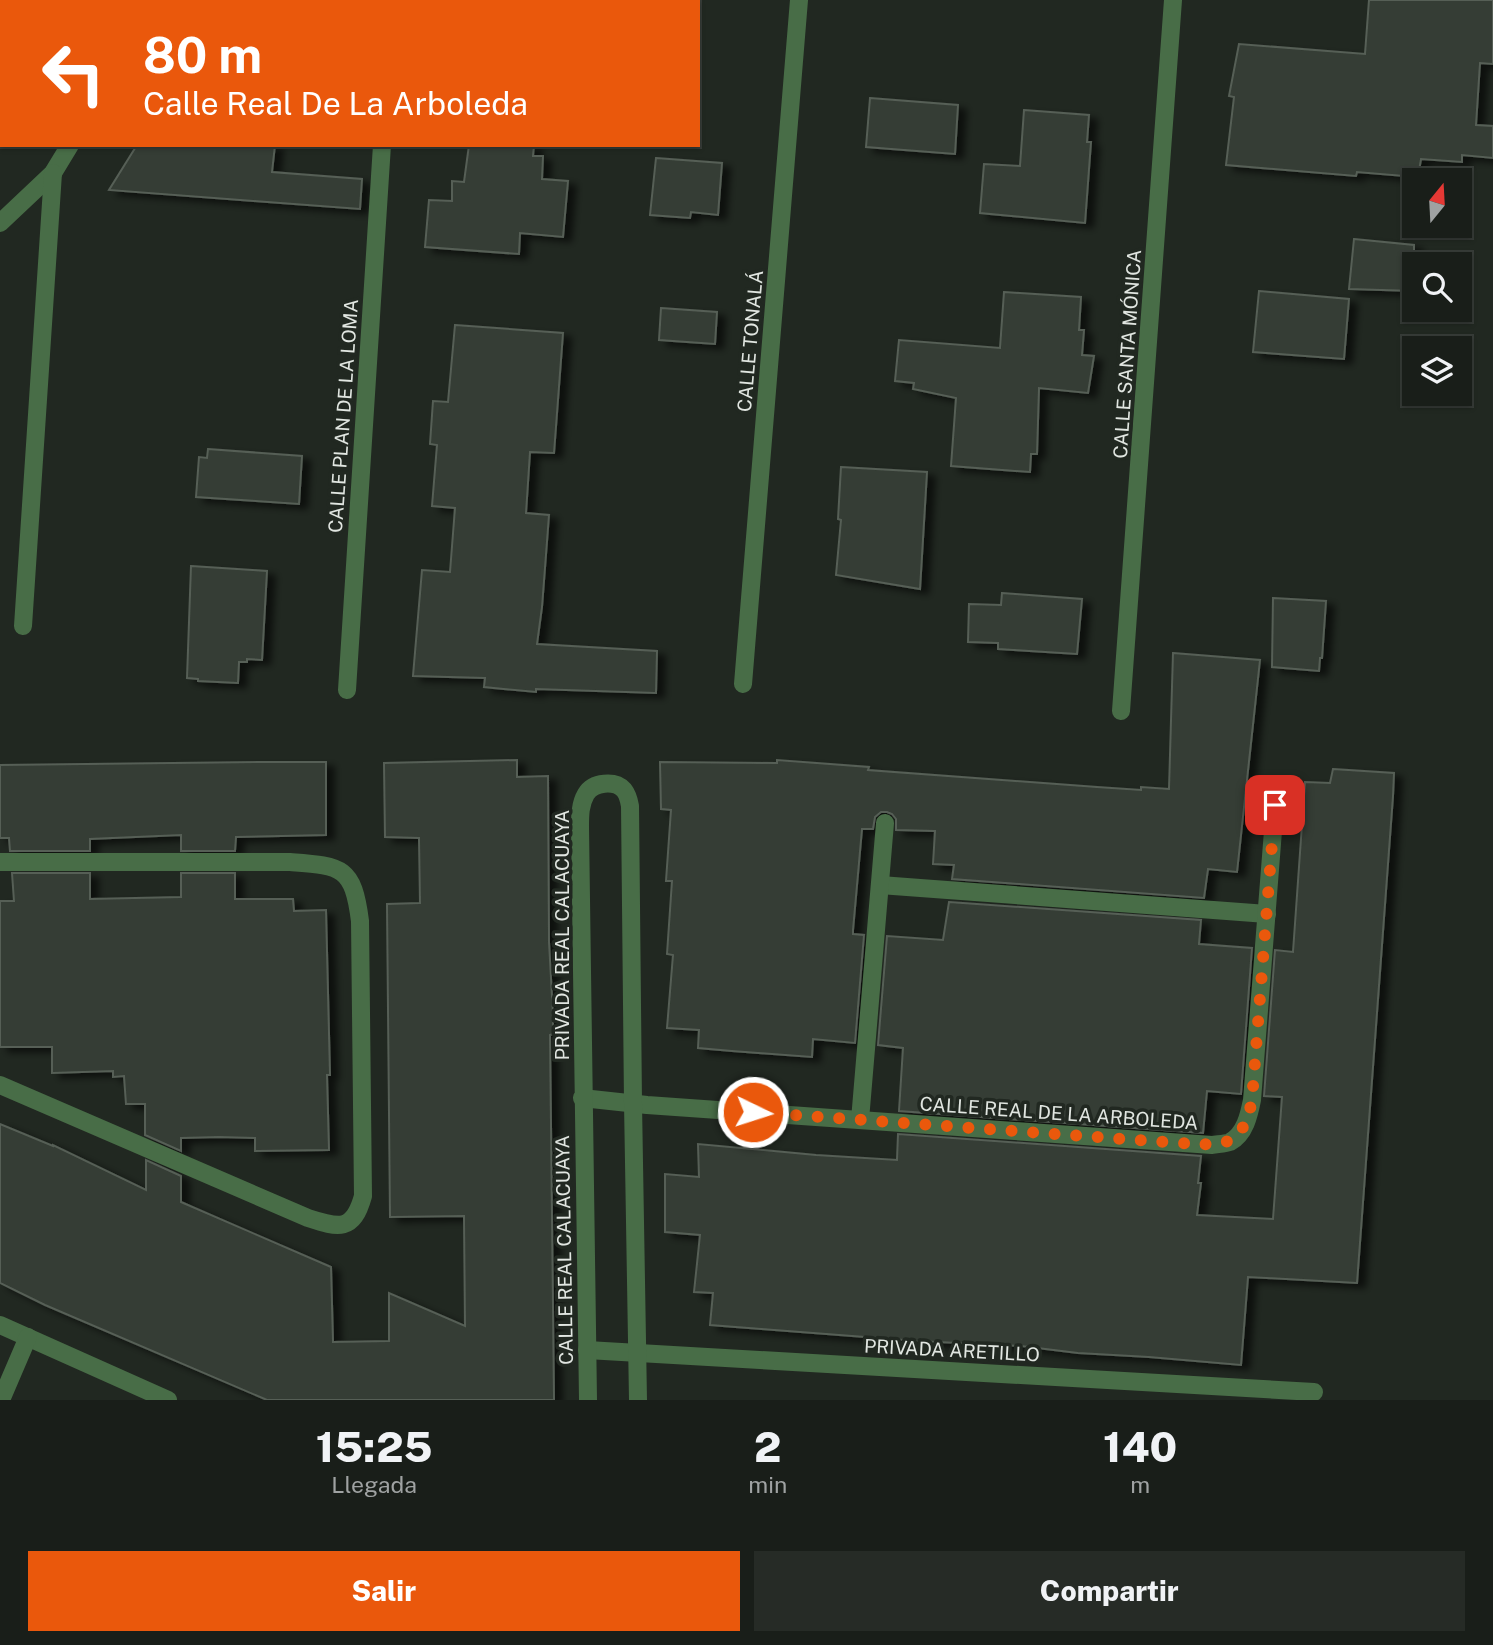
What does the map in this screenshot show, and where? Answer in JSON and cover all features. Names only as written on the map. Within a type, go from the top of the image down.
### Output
[{"type":"street","name":"CALLE TONALÁ","points":[[743,684],[799,0]]},
{"type":"street","name":"CALLE SANTA MÓNICA","points":[[1121,711],[1172,0]]},
{"type":"street","points":[[0,223],[53,173],[69,147]]},
{"type":"street","name":"CALLE PLAN DE LA LOMA","points":[[347,690],[382,147]]},
{"type":"street","points":[[23,625],[53,173]]},
{"type":"street","name":"PRIVADA REAL CALACUAYA","points":[[582,1098],[580,809],[585,795],[594,785],[607,784],[623,788],[631,806],[633,1103]]},
{"type":"street","name":"CALLE REAL DE LA ARBOLEDA","points":[[582,1098],[1212,1145],[1229,1142],[1243,1129],[1252,1100],[1275,805]]},
{"type":"street","points":[[860,1120],[885,823]]},
{"type":"street","points":[[0,862],[290,862],[332,867],[345,875],[353,884],[360,921],[363,1196],[359,1210],[354,1220],[343,1224],[331,1225],[308,1217],[0,1085]]},
{"type":"street","points":[[880,885],[1267,914]]},
{"type":"street","name":"CALLE REAL CALACUAYA","points":[[582,1098],[588,1400]]},
{"type":"street","points":[[633,1103],[639,1400]]},
{"type":"street","points":[[0,1325],[168,1400]]},
{"type":"street","points":[[1,1400],[28,1336]]},
{"type":"street","name":"PRIVADA ARETILLO","points":[[587,1350],[1314,1392]]},
{"type":"building","points":[[1369,0],[1493,0],[1493,64],[1480,63],[1476,125],[1493,126],[1493,158],[1462,155],[1462,162],[1421,159],[1420,168],[1402,168],[1402,176],[1357,172],[1356,176],[1226,165],[1234,97],[1229,96],[1239,44],[1365,54]]},
{"type":"building","points":[[870,98],[958,105],[955,154],[866,147]]},
{"type":"building","points":[[1024,110],[1089,115],[1087,142],[1091,142],[1085,223],[980,213],[984,164],[1020,166]]},
{"type":"building","points":[[136,147],[275,147],[272,172],[362,179],[360,209],[109,190]]},
{"type":"building","points":[[469,147],[534,147],[533,156],[543,156],[542,179],[568,181],[563,237],[520,233],[519,254],[425,247],[429,200],[452,201],[452,181],[464,182]]},
{"type":"building","points":[[656,158],[722,163],[718,215],[691,212],[690,218],[650,215]]},
{"type":"building","points":[[1354,239],[1414,245],[1414,252],[1402,252],[1402,291],[1349,289]]},
{"type":"building","points":[[1259,291],[1349,299],[1344,359],[1253,352]]},
{"type":"building","points":[[1004,292],[1081,297],[1079,330],[1084,330],[1082,355],[1094,356],[1088,393],[1039,388],[1037,454],[1031,454],[1030,472],[951,466],[956,398],[913,389],[914,383],[895,381],[899,340],[1000,348]]},
{"type":"building","points":[[661,308],[717,312],[715,344],[659,340]]},
{"type":"building","points":[[455,325],[563,333],[554,453],[530,452],[526,513],[549,515],[537,644],[657,651],[656,693],[536,689],[536,692],[484,687],[485,678],[413,676],[422,570],[450,572],[455,508],[432,506],[437,445],[430,444],[433,401],[448,402]]},
{"type":"building","points":[[208,449],[302,456],[299,504],[196,497],[199,457],[207,458]]},
{"type":"building","points":[[841,467],[927,472],[920,589],[836,575],[841,520],[838,519]]},
{"type":"building","points":[[191,566],[267,571],[262,660],[247,659],[247,662],[239,662],[238,683],[187,678]]},
{"type":"building","points":[[1002,593],[1082,599],[1077,654],[998,649],[998,643],[968,642],[969,604],[1001,605]]},
{"type":"building","points":[[1273,598],[1326,601],[1319,671],[1272,667]]},
{"type":"building","points":[[1173,653],[1260,660],[1237,872],[1208,869],[1204,898],[952,879],[954,865],[933,864],[935,831],[896,830],[896,819],[892,814],[881,812],[875,817],[873,829],[862,829],[853,930],[853,934],[864,935],[855,1043],[813,1039],[812,1057],[732,1051],[698,1048],[699,1030],[667,1028],[673,955],[667,954],[672,881],[666,881],[671,810],[661,809],[660,762],[777,763],[777,760],[869,767],[868,770],[1097,787],[1169,789]]},
{"type":"building","points":[[517,760],[517,777],[548,776],[549,942],[553,1015],[553,1034],[550,1035],[554,1400],[267,1400],[0,1283],[0,1124],[53,1145],[146,1190],[146,1160],[181,1176],[181,1202],[331,1267],[333,1342],[389,1341],[389,1293],[465,1326],[464,1216],[390,1217],[387,904],[420,903],[419,838],[385,837],[384,763]]},
{"type":"building","points":[[326,762],[326,835],[236,837],[235,851],[181,851],[181,835],[90,839],[90,851],[10,851],[9,838],[0,838],[0,765]]},
{"type":"building","points":[[1333,769],[1394,773],[1357,1283],[1248,1277],[1241,1365],[1021,1346],[710,1325],[713,1293],[694,1292],[700,1235],[665,1232],[665,1174],[699,1177],[698,1144],[897,1160],[898,1134],[1201,1156],[1197,1215],[1273,1219],[1282,1097],[1264,1096],[1275,950],[1293,952],[1305,782],[1330,783]]},
{"type":"building","points":[[12,873],[90,873],[90,899],[181,897],[181,873],[235,873],[235,899],[293,899],[294,911],[326,910],[329,1150],[255,1151],[255,1138],[219,1137],[181,1138],[181,1151],[145,1135],[145,1104],[126,1104],[124,1076],[113,1077],[113,1071],[52,1073],[52,1047],[0,1047],[0,901],[14,901]]},
{"type":"building","points":[[949,902],[1201,920],[1199,944],[1252,948],[1241,1094],[1207,1091],[1203,1133],[899,1111],[903,1048],[878,1045],[887,936],[943,940]]},
{"type":"route","points":[[753,1112],[1179,1143],[1212,1145],[1229,1142],[1243,1129],[1252,1100],[1275,805]]}]
